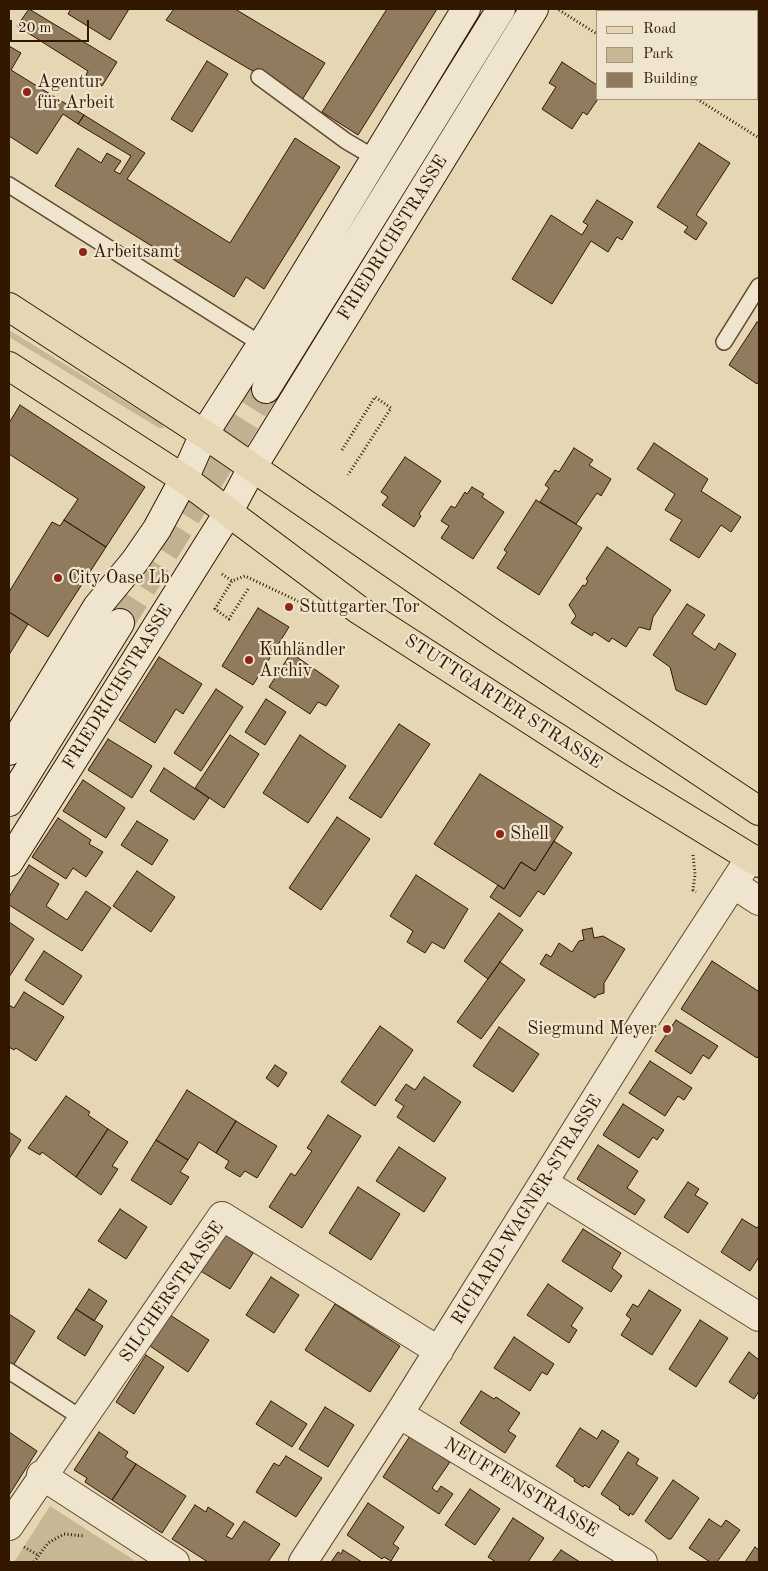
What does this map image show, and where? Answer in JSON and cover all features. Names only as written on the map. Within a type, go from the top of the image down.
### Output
[{"type":"main road","points":[[9,751],[97,607],[135,561],[157,529],[184,479],[204,434],[466,9]]},
{"type":"main road","name":"FRIEDRICHSTRASSE","points":[[266,389],[501,9]]},
{"type":"main road","name":"FRIEDRICHSTRASSE","points":[[252,468],[534,9]]},
{"type":"main road","points":[[9,307],[204,434],[494,634],[759,811]]},
{"type":"main road","name":"STUTTGARTER STRASSE","points":[[9,366],[184,479],[359,610],[614,774],[756,856]]},
{"type":"main road","points":[[228,513],[252,468]]},
{"type":"main road","name":"FRIEDRICHSTRASSE","points":[[9,862],[228,513]]},
{"type":"main road","name":"FRIEDRICHSTRASSE","points":[[9,802],[120,623]]},
{"type":"main road","name":"RICHARD-WAGNER-STRASSE","points":[[303,1562],[400,1414],[649,1012],[733,884],[756,856]]},
{"type":"main road","points":[[733,884],[759,901]]},
{"type":"main road","points":[[544,1183],[759,1317]]},
{"type":"main road","name":"SILCHERSTRASSE","points":[[9,1526],[42,1475],[83,1419],[222,1216],[439,1351]]},
{"type":"main road","name":"NEUFFENSTRASSE","points":[[400,1414],[643,1562]]},
{"type":"main road","points":[[42,1475],[175,1562]]},
{"type":"lane","points":[[259,77],[346,141],[375,158]]},
{"type":"lane","points":[[9,185],[261,344]]},
{"type":"lane","points":[[724,342],[759,286]]},
{"type":"lane","points":[[9,1372],[83,1419]]},
{"type":"path","points":[[557,9],[596,33]]},
{"type":"path","points":[[699,100],[759,138]]},
{"type":"path","points":[[342,450],[375,398],[391,408],[348,475]]},
{"type":"path","points":[[232,581],[215,608],[229,618],[248,589]]},
{"type":"path","points":[[34,1562],[48,1543],[64,1534],[85,1536],[92,1540]]},
{"type":"green space","points":[[9,330],[162,424],[164,428],[159,428],[9,337]]},
{"type":"green space","points":[[50,1506],[137,1562],[14,1562]]},
{"type":"building","points":[[29,9],[117,62],[102,86],[86,75],[88,71],[17,26]]},
{"type":"building","points":[[71,9],[129,9],[110,40],[68,14]]},
{"type":"building","points":[[174,9],[235,9],[325,63],[302,100],[166,20]]},
{"type":"building","points":[[387,9],[437,9],[358,135],[322,112]]},
{"type":"building","name":"Agentur für Arbeit","points":[[9,46],[21,53],[11,70],[84,115],[78,124],[63,114],[37,154],[9,136]]},
{"type":"building","points":[[207,61],[228,74],[192,132],[171,119]]},
{"type":"building","points":[[562,62],[596,84],[597,100],[587,115],[583,112],[572,129],[542,109],[556,87],[549,83]]},
{"type":"building","points":[[84,115],[145,153],[127,179],[230,243],[295,138],[340,167],[264,289],[246,277],[234,297],[55,186],[78,148],[101,163],[107,153],[121,161],[114,171],[120,174],[131,156],[78,124]]},
{"type":"building","points":[[699,143],[730,163],[696,215],[707,223],[696,240],[684,232],[688,227],[657,207]]},
{"type":"building","points":[[597,200],[633,222],[622,240],[617,237],[608,252],[591,241],[552,304],[512,279],[551,215],[582,235],[588,225],[583,222]]},
{"type":"building","points":[[757,322],[759,324],[759,381],[757,384],[729,365]]},
{"type":"building","points":[[20,405],[145,487],[106,547],[64,520],[78,499],[9,454],[9,423]]},
{"type":"building","points":[[654,443],[708,479],[701,491],[741,517],[731,532],[721,525],[699,558],[670,540],[682,520],[665,510],[675,494],[637,469]]},
{"type":"building","points":[[574,448],[593,460],[589,465],[611,479],[601,496],[597,493],[576,524],[540,502],[549,488],[545,485],[555,470],[559,472]]},
{"type":"building","points":[[405,457],[441,481],[419,514],[421,516],[414,527],[382,505],[388,497],[381,492]]},
{"type":"building","points":[[472,487],[484,494],[482,497],[504,512],[473,559],[441,538],[449,526],[441,521],[451,506],[455,508],[465,492],[467,494]]},
{"type":"building","points":[[536,500],[582,528],[539,595],[497,568],[507,552],[504,550]]},
{"type":"building","points":[[64,520],[106,547],[48,637],[9,612],[9,592],[52,522],[60,526]]},
{"type":"building","points":[[607,547],[671,590],[653,617],[650,630],[639,627],[626,647],[612,638],[609,642],[594,632],[592,636],[571,623],[576,616],[569,605],[583,585],[585,586],[588,581],[586,579]]},
{"type":"building","points":[[687,604],[705,615],[692,634],[715,650],[719,643],[736,654],[706,705],[676,690],[670,667],[653,655]]},
{"type":"building","points":[[258,608],[289,627],[253,685],[222,666]]},
{"type":"building","points":[[9,612],[28,624],[9,655]]},
{"type":"building","points":[[291,653],[339,686],[326,706],[318,702],[310,714],[269,687]]},
{"type":"building","points":[[159,657],[202,684],[183,714],[176,709],[155,743],[119,720]]},
{"type":"building","points":[[216,689],[243,707],[201,771],[174,753]]},
{"type":"building","points":[[266,699],[286,712],[265,745],[245,732]]},
{"type":"building","points":[[399,724],[430,744],[381,818],[349,798]]},
{"type":"building","points":[[230,735],[259,754],[224,808],[195,788]]},
{"type":"building","points":[[300,735],[346,766],[308,823],[263,793]]},
{"type":"building","points":[[108,739],[152,766],[132,798],[88,770]]},
{"type":"building","points":[[164,768],[209,798],[194,820],[150,791]]},
{"type":"building","name":"Shell","points":[[480,774],[563,827],[535,871],[521,862],[504,889],[434,844]]},
{"type":"building","points":[[83,780],[125,808],[106,838],[63,811]]},
{"type":"building","points":[[337,817],[370,839],[321,910],[289,888]]},
{"type":"building","points":[[58,818],[91,840],[89,844],[103,852],[86,877],[73,868],[66,879],[32,857]]},
{"type":"building","points":[[137,821],[168,840],[152,865],[121,845]]},
{"type":"building","points":[[554,841],[572,853],[544,895],[538,891],[520,917],[490,897],[498,885],[504,889],[521,862],[535,871]]},
{"type":"building","points":[[29,865],[59,884],[46,906],[67,920],[86,891],[111,908],[82,951],[9,905],[9,897]]},
{"type":"building","points":[[137,871],[175,897],[151,932],[113,906]]},
{"type":"building","points":[[416,875],[468,909],[444,949],[432,942],[425,953],[407,942],[413,931],[390,916]]},
{"type":"building","points":[[499,913],[523,930],[488,979],[464,961]]},
{"type":"building","points":[[9,922],[34,939],[9,977]]},
{"type":"building","points":[[592,928],[594,938],[603,936],[625,949],[604,983],[604,993],[597,995],[595,998],[540,964],[546,954],[551,957],[559,943],[572,952],[579,941],[584,940],[582,930]]},
{"type":"building","points":[[44,951],[82,976],[63,1005],[25,980]]},
{"type":"building","points":[[712,961],[758,991],[759,989],[759,1055],[757,1058],[681,1009]]},
{"type":"building","points":[[500,962],[525,980],[481,1039],[457,1022]]},
{"type":"building","points":[[24,992],[64,1017],[36,1061],[16,1048],[14,1050],[9,1047],[9,1005],[14,1008]]},
{"type":"building","points":[[676,1020],[718,1046],[709,1059],[703,1055],[691,1074],[655,1051]]},
{"type":"building","points":[[380,1026],[413,1050],[375,1106],[341,1082]]},
{"type":"building","points":[[499,1027],[539,1054],[513,1092],[473,1066]]},
{"type":"building","points":[[650,1061],[692,1088],[684,1100],[678,1096],[665,1116],[629,1093]]},
{"type":"building","points":[[275,1065],[287,1073],[278,1087],[266,1078]]},
{"type":"building","points":[[424,1077],[461,1102],[434,1142],[397,1117],[404,1106],[395,1100],[406,1084],[415,1090]]},
{"type":"building","points":[[187,1090],[236,1121],[216,1153],[199,1142],[188,1160],[156,1140]]},
{"type":"building","points":[[66,1096],[90,1112],[88,1115],[108,1129],[76,1177],[42,1152],[40,1155],[28,1148]]},
{"type":"building","points":[[623,1104],[664,1130],[657,1140],[653,1137],[639,1158],[603,1135]]},
{"type":"building","points":[[328,1115],[361,1136],[302,1228],[269,1207],[291,1173],[295,1176],[312,1151],[307,1148]]},
{"type":"building","points":[[236,1121],[277,1146],[257,1178],[245,1171],[240,1177],[225,1168],[229,1161],[216,1153]]},
{"type":"building","points":[[108,1129],[128,1142],[112,1166],[118,1169],[101,1195],[76,1177]]},
{"type":"building","points":[[9,1132],[21,1140],[9,1159]]},
{"type":"building","points":[[156,1140],[188,1160],[180,1172],[189,1177],[171,1205],[131,1180]]},
{"type":"building","points":[[598,1145],[638,1171],[627,1188],[645,1200],[635,1215],[577,1179]]},
{"type":"building","points":[[399,1147],[446,1178],[424,1212],[376,1181]]},
{"type":"building","points":[[688,1182],[699,1189],[695,1195],[708,1203],[688,1233],[664,1217]]},
{"type":"building","points":[[358,1187],[400,1214],[371,1260],[329,1233]]},
{"type":"building","points":[[120,1209],[147,1227],[126,1259],[98,1241]]},
{"type":"building","points":[[742,1219],[757,1228],[759,1225],[759,1257],[750,1271],[721,1252]]},
{"type":"building","points":[[583,1229],[621,1253],[612,1268],[622,1276],[611,1292],[562,1261]]},
{"type":"building","points":[[223,1233],[253,1253],[230,1289],[199,1270]]},
{"type":"building","points":[[271,1277],[299,1295],[274,1333],[246,1315]]},
{"type":"building","points":[[548,1284],[583,1308],[571,1326],[577,1330],[569,1343],[527,1315]]},
{"type":"building","points":[[89,1289],[107,1301],[94,1321],[76,1309]]},
{"type":"building","points":[[649,1290],[681,1310],[652,1355],[621,1335],[631,1319],[626,1315],[633,1304],[638,1307]]},
{"type":"building","points":[[335,1304],[400,1346],[370,1392],[305,1350]]},
{"type":"building","points":[[76,1309],[103,1326],[85,1356],[57,1338]]},
{"type":"building","points":[[9,1314],[35,1331],[11,1369],[9,1367]]},
{"type":"building","points":[[170,1315],[209,1340],[188,1372],[150,1346]]},
{"type":"building","points":[[700,1320],[728,1338],[696,1387],[669,1369]]},
{"type":"building","points":[[514,1337],[554,1364],[547,1375],[542,1372],[530,1391],[494,1368]]},
{"type":"building","points":[[749,1352],[759,1360],[759,1391],[754,1399],[729,1382]]},
{"type":"building","points":[[146,1355],[164,1367],[134,1414],[116,1402]]},
{"type":"building","points":[[481,1391],[494,1399],[496,1397],[520,1413],[508,1431],[516,1436],[505,1453],[460,1423]]},
{"type":"building","points":[[271,1401],[307,1424],[292,1447],[256,1424]]},
{"type":"building","points":[[325,1407],[354,1425],[328,1467],[299,1449]]},
{"type":"building","points":[[580,1428],[597,1439],[602,1430],[619,1441],[589,1488],[585,1485],[583,1487],[574,1481],[575,1479],[556,1466]]},
{"type":"building","points":[[9,1432],[37,1451],[9,1495]]},
{"type":"building","points":[[99,1432],[128,1452],[125,1457],[136,1464],[112,1500],[85,1482],[87,1478],[74,1470]]},
{"type":"building","points":[[410,1436],[450,1462],[432,1488],[437,1492],[441,1486],[453,1494],[439,1514],[383,1477]]},
{"type":"building","points":[[628,1452],[639,1459],[636,1464],[658,1478],[633,1515],[630,1513],[629,1516],[619,1509],[620,1507],[601,1494]]},
{"type":"building","points":[[286,1456],[322,1478],[296,1517],[256,1492],[274,1463],[279,1466]]},
{"type":"building","points":[[136,1464],[186,1496],[162,1533],[112,1500]]},
{"type":"building","points":[[673,1480],[699,1498],[671,1539],[668,1539],[645,1521]]},
{"type":"building","points":[[470,1489],[500,1509],[475,1545],[445,1525]]},
{"type":"building","points":[[368,1503],[404,1527],[393,1544],[399,1548],[391,1561],[384,1557],[382,1559],[347,1535]]},
{"type":"building","points":[[195,1505],[206,1512],[208,1507],[234,1524],[226,1536],[232,1539],[244,1521],[280,1544],[268,1562],[208,1562],[172,1539]]},
{"type":"building","points":[[513,1518],[544,1538],[528,1562],[496,1562],[488,1557]]},
{"type":"building","points":[[709,1519],[721,1527],[726,1520],[740,1530],[717,1562],[710,1562],[689,1548]]},
{"type":"building","points":[[755,1547],[759,1550],[759,1562],[745,1562]]},
{"type":"building","points":[[343,1550],[362,1562],[331,1562],[338,1552],[341,1554]]},
{"type":"building","points":[[561,1550],[580,1562],[552,1562]]},
{"type":"tunnel","points":[[120,623],[266,389]]},
{"type":"place","name":"Agentur für Arbeit","points":[[27,92]]},
{"type":"place","name":"Arbeitsamt","points":[[83,252]]},
{"type":"place","name":"City Oase Lb","points":[[58,578]]},
{"type":"place","name":"Stuttgarter Tor","points":[[289,607]]},
{"type":"place","name":"Kuhländler Archiv","points":[[249,660]]},
{"type":"place","name":"Shell","points":[[500,834]]},
{"type":"place","name":"Siegmund Meyer","points":[[667,1029]]}]
